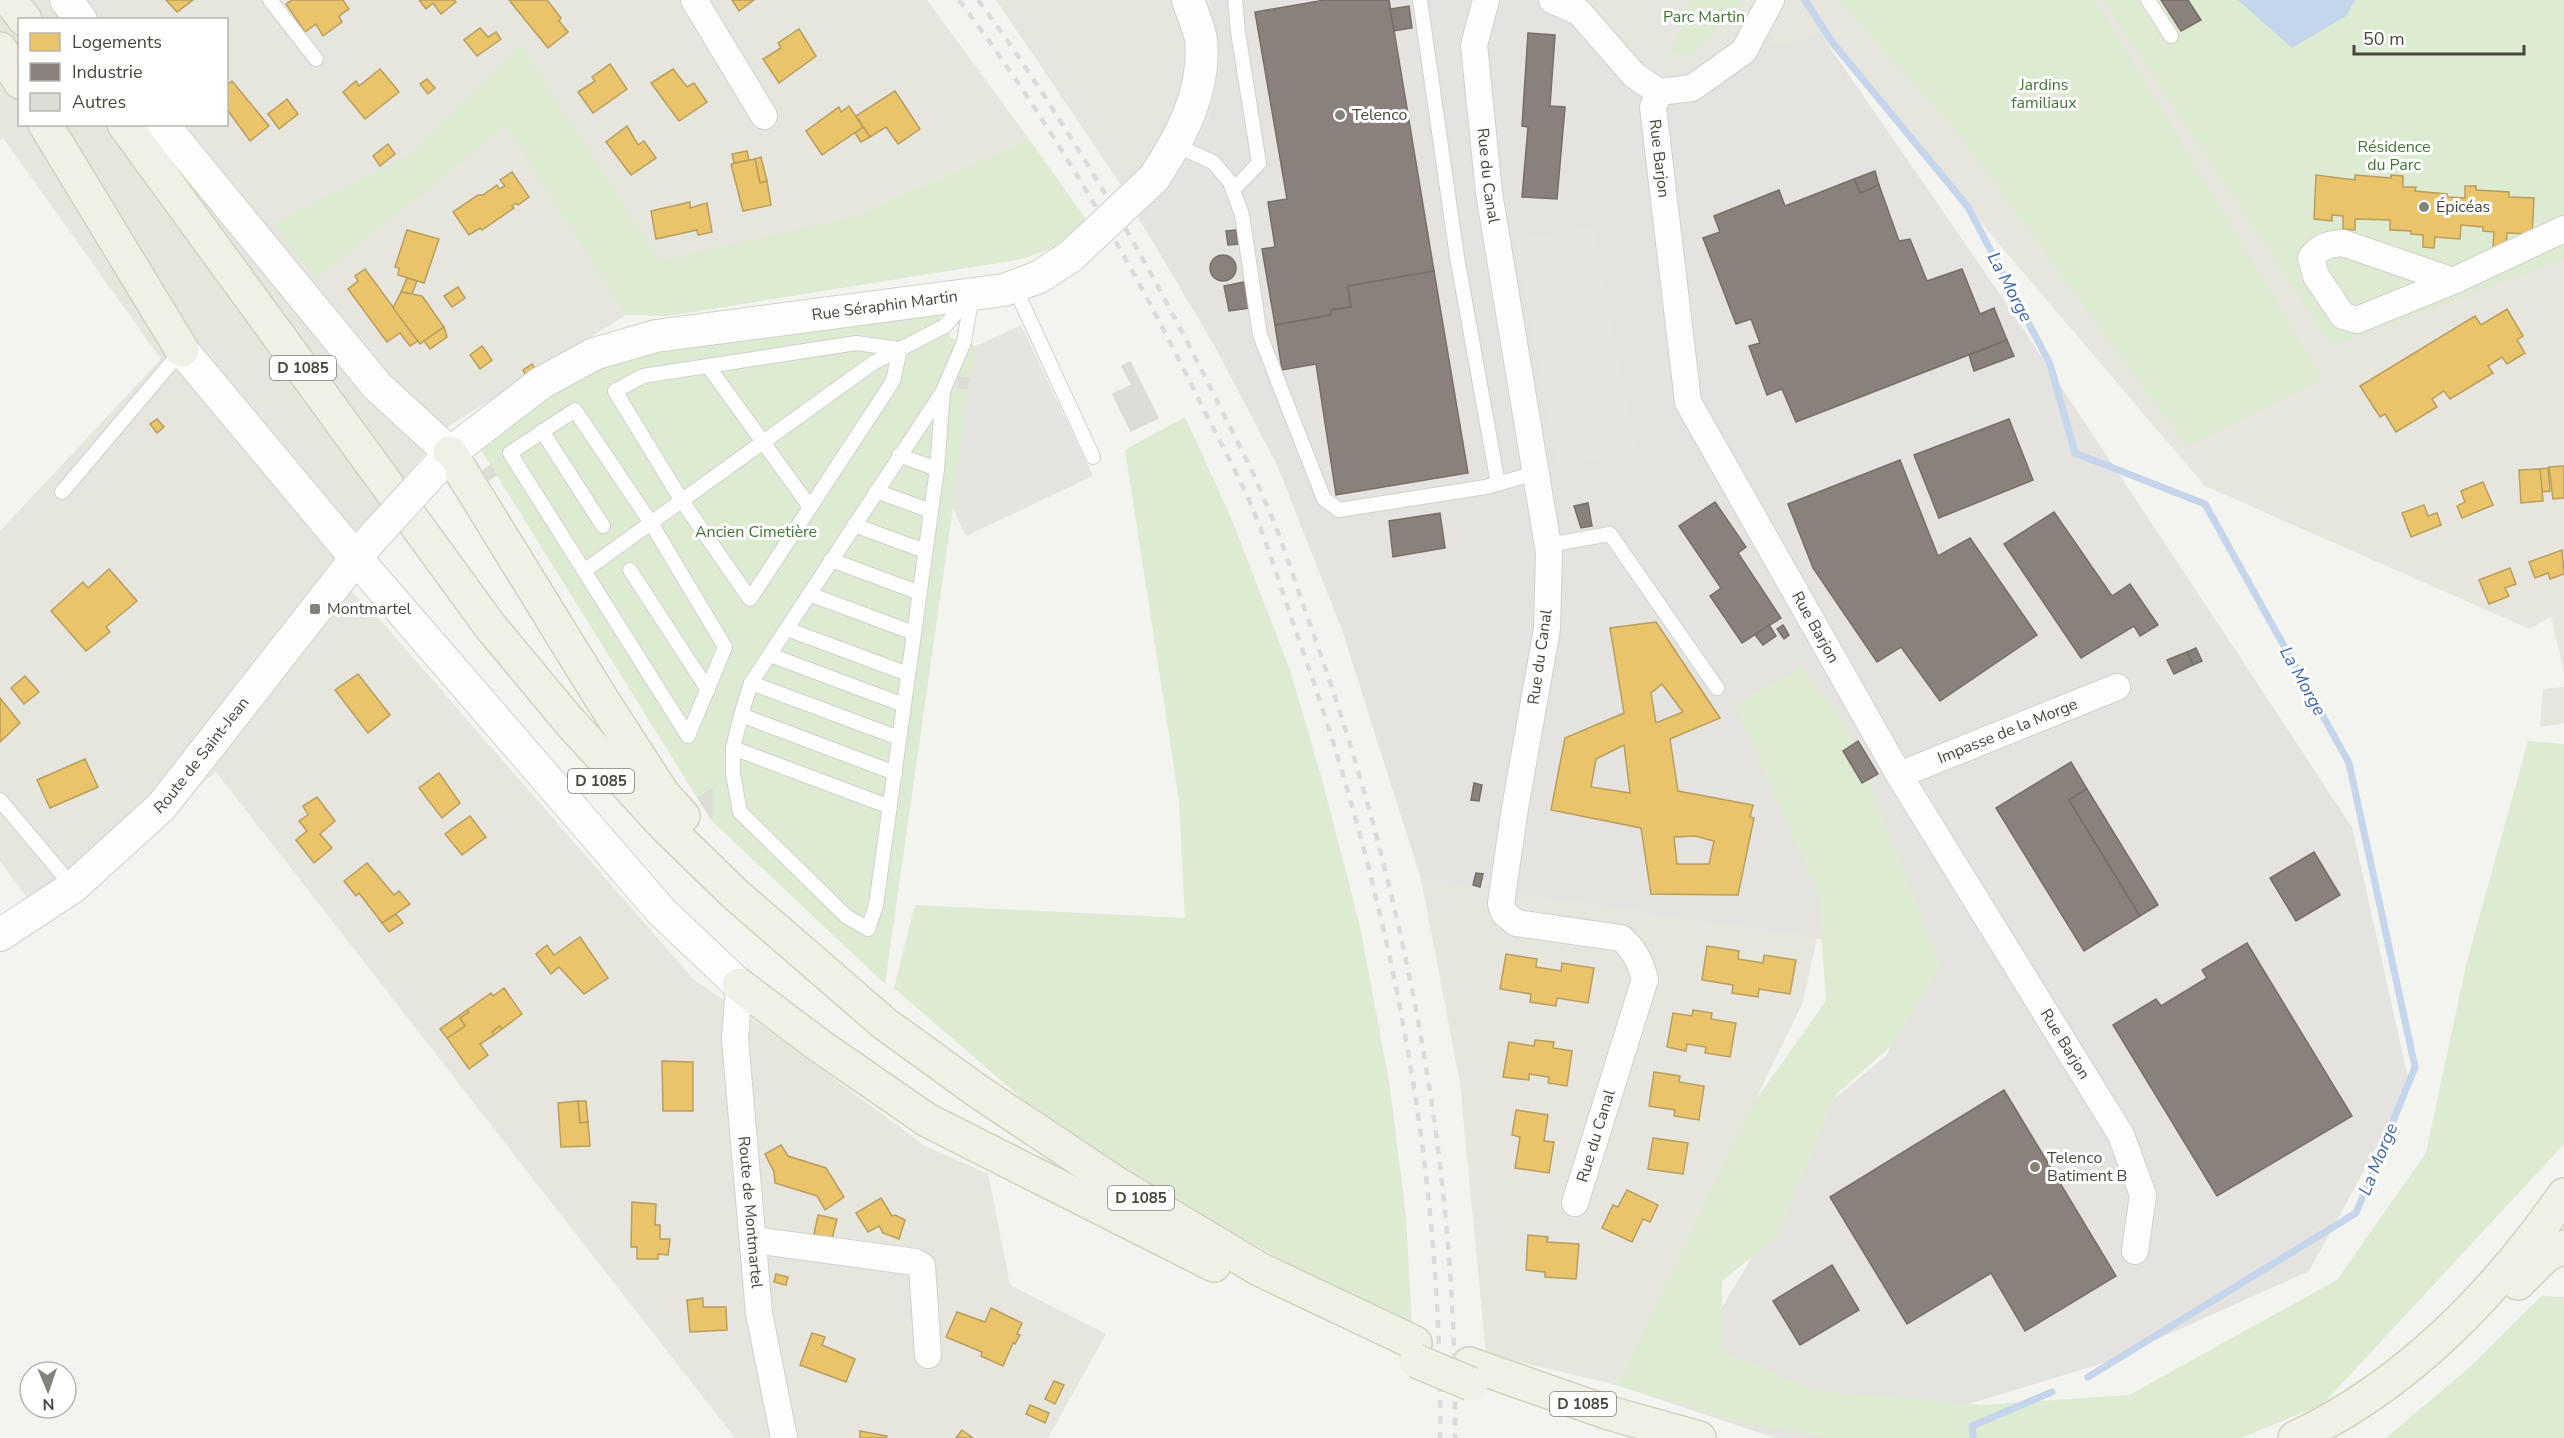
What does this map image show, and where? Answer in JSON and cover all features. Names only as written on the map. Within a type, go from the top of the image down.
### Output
[{"type":"main road","points":[[10,0],[24,18]]},
{"type":"main road","points":[[34,0],[47,18]]},
{"type":"main road","points":[[0,49],[18,79]]},
{"type":"main road","points":[[46,126],[182,350]]},
{"type":"main road","name":"D 1085","points":[[104,126],[477,636],[557,732],[652,837],[777,955],[875,1037],[969,1106],[1108,1198],[1251,1284],[1415,1352],[1636,1438]]},
{"type":"main road","name":"D 1085","points":[[125,126],[490,626],[569,721],[664,825],[735,894],[885,1024],[979,1092],[1127,1190],[1259,1269],[1415,1352]]},
{"type":"main road","points":[[440,464],[601,698],[663,794],[742,884],[885,1024]]},
{"type":"main road","points":[[739,985],[820,1046],[927,1120],[1251,1284]]},
{"type":"main road","points":[[2295,1438],[2329,1422],[2403,1371],[2472,1308],[2536,1236],[2564,1195]]},
{"type":"main road","points":[[2341,1438],[2420,1380],[2472,1333],[2546,1255],[2564,1247]]},
{"type":"main road","name":"D 1085","points":[[1470,1374],[1699,1438]]},
{"type":"street","points":[[66,0],[80,18]]},
{"type":"street","points":[[694,0],[764,116]]},
{"type":"street","name":"Rue Séraphin Martin","points":[[361,550],[440,464],[541,383],[594,354],[656,336],[1004,290],[1039,277],[1071,256],[1154,178],[1175,146],[1190,116],[1201,70],[1201,38],[1188,0]]},
{"type":"street","name":"Rue du Canal","points":[[1486,0],[1474,45],[1489,193],[1548,545],[1547,629],[1515,808],[1501,903],[1504,914],[1516,923],[1621,938],[1632,947],[1645,979],[1575,1203]]},
{"type":"street","points":[[1552,0],[1579,12],[1634,75],[1659,92],[1692,88],[1744,51],[1771,0]]},
{"type":"street","name":"Rue Barjon","points":[[1659,92],[1653,107],[1688,402],[1899,775],[2121,1135],[2143,1195],[2134,1251]]},
{"type":"street","points":[[164,126],[440,464]]},
{"type":"street","points":[[2453,281],[2343,243],[2317,249],[2311,258],[2316,276],[2343,316],[2357,320],[2453,281],[2564,229]]},
{"type":"street","points":[[182,350],[361,550],[661,911],[739,985]]},
{"type":"street","name":"Route de Saint-Jean","points":[[0,935],[73,887],[162,806],[361,550]]},
{"type":"street","name":"Impasse de la Morge","points":[[1899,775],[2117,687]]},
{"type":"street","name":"Route de Montmartel","points":[[739,985],[735,1039],[759,1313],[784,1438]]},
{"type":"street","points":[[753,1240],[915,1262],[922,1266],[928,1354]]},
{"type":"lane","points":[[270,0],[316,60]]},
{"type":"lane","points":[[1233,190],[1259,163],[1235,0]]},
{"type":"lane","points":[[1420,0],[1457,257],[1498,484]]},
{"type":"lane","points":[[2148,0],[2171,36]]},
{"type":"lane","points":[[1175,146],[1213,162],[1230,182],[1242,215],[1260,335],[1324,499],[1340,510],[1498,484],[1536,473]]},
{"type":"lane","points":[[1014,286],[1093,457]]},
{"type":"lane","points":[[584,571],[873,363],[945,326],[972,294]]},
{"type":"lane","points":[[943,391],[937,469],[920,593],[876,905],[868,929],[846,916],[740,812],[733,774],[734,748],[751,683],[943,391],[964,342],[972,294]]},
{"type":"lane","points":[[856,343],[900,349],[893,381],[750,599],[682,501],[615,391],[643,376],[856,343]]},
{"type":"lane","points":[[62,492],[182,350]]},
{"type":"lane","points":[[708,366],[810,507]]},
{"type":"lane","points":[[574,410],[651,523],[725,646],[688,736],[510,453],[542,431],[574,410]]},
{"type":"lane","points":[[542,431],[603,526]]},
{"type":"lane","points":[[899,455],[937,469]]},
{"type":"lane","points":[[876,491],[931,511]]},
{"type":"lane","points":[[854,525],[925,551]]},
{"type":"lane","points":[[1548,545],[1610,534],[1717,688]]},
{"type":"lane","points":[[831,560],[920,593]]},
{"type":"lane","points":[[630,570],[708,690]]},
{"type":"lane","points":[[809,594],[914,633]]},
{"type":"lane","points":[[787,629],[908,674]]},
{"type":"lane","points":[[770,655],[904,705]]},
{"type":"lane","points":[[751,683],[899,738]]},
{"type":"lane","points":[[741,715],[894,773]]},
{"type":"lane","points":[[734,748],[890,807]]},
{"type":"lane","points":[[0,800],[73,887]]},
{"type":"shaded area","points":[[0,0],[927,0],[1029,139],[626,315],[449,426],[326,568],[374,613],[694,980],[771,1032],[925,1146],[988,1174],[1010,1285],[1106,1334],[1048,1438],[735,1438],[216,772],[39,914],[0,861],[0,531],[161,359],[3,138],[0,140]]},
{"type":"shaded area","points":[[996,0],[1210,0],[1220,56],[1211,110],[1189,161],[1158,198],[1138,217],[1123,188]]},
{"type":"shaded area","points":[[1210,0],[1552,0],[1659,92],[1744,51],[1822,36],[2004,300],[2352,827],[2410,1087],[2309,1271],[2104,1363],[1856,1438],[1775,1438],[1617,1385],[1689,1363],[1761,1242],[1810,1119],[1887,1055],[1908,994],[1908,952],[1421,879],[1342,630],[1277,465],[1213,343],[1138,217],[1158,198],[1189,161],[1211,110],[1220,56]]},
{"type":"shaded area","points":[[1552,0],[2564,0],[2564,672],[2551,616],[2530,629],[2205,486],[1822,36],[1659,92]]},
{"type":"shaded area","points":[[1593,227],[1637,453],[1558,466],[1515,240]]},
{"type":"shaded area","points":[[1021,325],[1093,476],[966,536],[952,506],[976,346]]},
{"type":"shaded area","points":[[2564,687],[2564,723],[2540,727],[2543,689]]},
{"type":"shaded area","points":[[1421,879],[1817,938],[1803,1002],[1617,1385],[1486,1354],[1460,1083]]},
{"type":"green space","name":"Parc Martin","points":[[1693,0],[1743,0],[1691,58],[1671,51]]},
{"type":"green space","name":"Jardins familiaux","points":[[1839,0],[2096,0],[2323,379],[2187,447],[1959,135]]},
{"type":"green space","name":"Résidence du Parc","points":[[2103,0],[2564,0],[2564,259],[2332,346]]},
{"type":"green space","points":[[521,45],[660,261],[848,218],[1029,139],[1088,222],[1067,243],[1022,259],[668,316],[626,315],[506,126],[316,279],[273,224],[408,156]]},
{"type":"green space","name":"Ancien Cimetière","points":[[938,313],[951,338],[976,346],[885,984],[711,820],[481,450],[566,386],[607,364],[641,354]]},
{"type":"green space","points":[[1185,417],[1232,520],[1290,670],[1321,776],[1359,922],[1389,1081],[1406,1217],[1412,1328],[1318,1280],[1076,1145],[894,988],[915,905],[1185,918],[1179,800],[1125,450]]},
{"type":"green space","points":[[1802,667],[1848,728],[1941,965],[1894,1043],[1836,1095],[1778,1236],[1722,1281],[1722,1351],[1813,1390],[1981,1405],[2129,1395],[2337,1280],[2426,1153],[2466,965],[2528,741],[2564,744],[2564,1144],[2323,1404],[2241,1438],[1828,1438],[1740,1422],[1617,1385],[1752,1105],[1826,1001],[1819,897],[1734,705]]},
{"type":"green space","points":[[2541,1296],[2564,1297],[2564,1438],[2386,1438],[2470,1367]]},
{"type":"water","points":[[2238,0],[2355,0],[2346,16],[2292,48]]},
{"type":"building: Logements","points":[[166,0],[193,0],[177,12]]},
{"type":"building: Logements","points":[[292,0],[343,0],[349,9],[339,16],[342,22],[323,36],[316,24],[305,32],[286,4]]},
{"type":"building: Logements","points":[[419,0],[454,0],[456,2],[441,14],[433,3],[426,9]]},
{"type":"building: Logements","points":[[509,0],[547,0],[561,18],[559,21],[568,32],[548,48]]},
{"type":"building: Logements","points":[[732,0],[754,0],[739,11]]},
{"type":"building: Logements","points":[[480,28],[488,37],[496,32],[501,39],[477,56],[464,40]]},
{"type":"building: Logements","points":[[799,29],[816,56],[779,83],[763,59],[781,48],[778,43]]},
{"type":"building: Logements","points":[[610,64],[627,89],[593,113],[578,92],[595,81],[592,77]]},
{"type":"building: Logements","points":[[380,69],[399,92],[365,119],[343,92],[356,81],[359,86]]},
{"type":"building: Logements","points":[[673,69],[687,87],[694,83],[707,102],[679,121],[651,83]]},
{"type":"building: Logements","points":[[427,79],[435,88],[428,94],[420,84]]},
{"type":"building: Logements","points":[[232,81],[269,126],[250,141],[228,111],[228,84]]},
{"type":"building: Logements","points":[[895,91],[920,129],[898,144],[886,127],[870,137],[856,116]]},
{"type":"building: Logements","points":[[287,99],[298,114],[279,129],[268,114]]},
{"type":"building: Logements","points":[[849,106],[863,127],[822,155],[806,131],[839,107],[841,112]]},
{"type":"building: Logements","points":[[627,126],[638,145],[644,141],[656,158],[631,175],[606,142]]},
{"type":"building: Logements","points":[[863,127],[870,137],[861,142],[855,133]]},
{"type":"building: Logements","points":[[388,144],[395,154],[380,166],[373,156]]},
{"type":"building: Logements","points":[[747,151],[749,160],[734,163],[732,154]]},
{"type":"building: Logements","points":[[761,157],[767,181],[760,183],[755,159]]},
{"type":"building: Logements","points":[[755,159],[760,183],[767,181],[771,205],[743,211],[731,164]]},
{"type":"building: Logements","points":[[512,172],[529,197],[518,205],[516,203],[512,206],[514,208],[482,230],[480,228],[469,235],[453,212],[497,185],[499,189],[505,186],[500,180]]},
{"type":"building: Logements","name":"Épicéas","points":[[2316,175],[2355,180],[2355,175],[2391,178],[2391,175],[2403,176],[2403,187],[2416,187],[2415,191],[2447,194],[2448,197],[2465,198],[2465,186],[2476,186],[2476,190],[2509,192],[2509,197],[2534,198],[2532,234],[2507,233],[2506,248],[2493,247],[2494,232],[2483,231],[2483,227],[2461,225],[2460,239],[2435,237],[2434,248],[2423,247],[2423,235],[2411,234],[2411,231],[2390,230],[2390,220],[2355,219],[2355,230],[2343,229],[2343,216],[2332,215],[2332,221],[2314,219]]},
{"type":"building: Logements","points":[[690,202],[690,208],[707,203],[712,232],[698,235],[697,230],[656,239],[651,211]]},
{"type":"building: Logements","points":[[407,230],[439,239],[424,283],[398,275],[399,268],[395,267]]},
{"type":"building: Logements","points":[[365,269],[418,341],[410,346],[400,333],[387,342],[348,289],[358,281],[355,276]]},
{"type":"building: Logements","points":[[407,278],[417,281],[412,294],[401,292]]},
{"type":"building: Logements","points":[[458,287],[465,298],[452,307],[444,296]]},
{"type":"building: Logements","points":[[401,292],[422,296],[444,327],[420,344],[393,308]]},
{"type":"building: Logements","points":[[2507,309],[2523,336],[2517,340],[2525,353],[2507,364],[2502,357],[2488,366],[2493,373],[2450,399],[2444,391],[2432,399],[2437,407],[2396,432],[2385,414],[2380,417],[2360,386],[2475,316],[2481,325]]},
{"type":"building: Logements","points":[[444,327],[447,337],[430,349],[424,341]]},
{"type":"building: Logements","points":[[482,346],[492,360],[480,369],[470,355]]},
{"type":"building: Logements","points":[[532,364],[539,375],[529,382],[523,370]]},
{"type":"building: Logements","points":[[157,419],[164,427],[157,433],[150,424]]},
{"type":"building: Logements","points":[[2564,466],[2564,498],[2553,499],[2549,467]]},
{"type":"building: Logements","points":[[2548,468],[2550,491],[2542,492],[2540,469]]},
{"type":"building: Logements","points":[[2540,469],[2543,501],[2521,503],[2519,470]]},
{"type":"building: Logements","points":[[2483,482],[2493,505],[2462,518],[2457,506],[2465,502],[2461,491]]},
{"type":"building: Logements","points":[[2424,505],[2428,516],[2437,513],[2441,525],[2411,537],[2402,513]]},
{"type":"building: Logements","points":[[2562,550],[2564,574],[2550,579],[2548,573],[2535,578],[2529,562]]},
{"type":"building: Logements","points":[[2510,568],[2516,584],[2505,588],[2509,596],[2489,604],[2479,580]]},
{"type":"building: Logements","points":[[109,569],[137,601],[106,627],[110,632],[86,651],[51,611],[83,582],[88,588]]},
{"type":"building: Logements","points":[[1656,622],[1720,718],[1670,739],[1678,791],[1753,805],[1750,817],[1754,818],[1738,895],[1651,894],[1641,828],[1551,810],[1565,738],[1624,713],[1610,628]],"holes":[[[1662,684],[1683,712],[1656,723],[1651,693]],[[1624,745],[1630,793],[1591,787],[1596,759]],[[1695,836],[1714,841],[1709,864],[1677,864],[1674,837]]]},
{"type":"building: Logements","points":[[358,674],[390,715],[368,733],[335,690]]},
{"type":"building: Logements","points":[[25,676],[39,692],[24,704],[11,688]]},
{"type":"building: Logements","points":[[0,698],[20,723],[0,742]]},
{"type":"building: Logements","points":[[85,759],[98,787],[50,808],[37,780]]},
{"type":"building: Logements","points":[[439,773],[460,803],[442,818],[419,788]]},
{"type":"building: Logements","points":[[317,797],[335,821],[320,834],[332,848],[314,863],[296,840],[307,831],[299,821],[308,815],[303,806]]},
{"type":"building: Logements","points":[[470,816],[486,837],[462,855],[445,834]]},
{"type":"building: Logements","points":[[367,863],[394,895],[399,891],[410,904],[382,923],[359,893],[356,896],[344,881]]},
{"type":"building: Logements","points":[[396,914],[403,923],[389,932],[382,923]]},
{"type":"building: Logements","points":[[580,937],[608,978],[584,994],[559,967],[551,974],[536,954],[547,945],[554,955]]},
{"type":"building: Logements","points":[[1707,946],[1739,951],[1738,959],[1763,963],[1764,955],[1796,960],[1790,994],[1759,989],[1758,997],[1732,993],[1733,985],[1702,980]]},
{"type":"building: Logements","points":[[1506,954],[1537,959],[1536,967],[1561,971],[1562,963],[1594,968],[1588,1003],[1557,998],[1556,1006],[1530,1002],[1531,994],[1500,989]]},
{"type":"building: Logements","points":[[504,988],[522,1014],[502,1029],[500,1026],[492,1032],[494,1035],[480,1044],[488,1055],[469,1069],[447,1038],[465,1026],[460,1018],[469,1012],[467,1010],[491,993],[493,996]]},
{"type":"building: Logements","points":[[467,1010],[469,1012],[460,1018],[465,1026],[447,1038],[440,1029]]},
{"type":"building: Logements","points":[[1693,1010],[1712,1013],[1711,1019],[1736,1023],[1730,1057],[1705,1053],[1706,1047],[1687,1044],[1686,1051],[1667,1047],[1673,1013],[1692,1016]]},
{"type":"building: Logements","points":[[500,1026],[502,1029],[494,1035],[492,1032]]},
{"type":"building: Logements","points":[[1535,1040],[1554,1042],[1553,1048],[1572,1051],[1567,1086],[1548,1083],[1549,1077],[1529,1074],[1529,1080],[1503,1077],[1509,1042],[1534,1046]]},
{"type":"building: Logements","points":[[662,1061],[693,1062],[693,1111],[663,1111]]},
{"type":"building: Logements","points":[[1654,1072],[1680,1076],[1679,1082],[1704,1086],[1699,1120],[1674,1116],[1675,1110],[1649,1106]]},
{"type":"building: Logements","points":[[578,1101],[586,1101],[588,1122],[580,1123]]},
{"type":"building: Logements","points":[[578,1101],[580,1123],[588,1122],[590,1146],[561,1147],[558,1103]]},
{"type":"building: Logements","points":[[1516,1110],[1548,1115],[1544,1141],[1554,1142],[1549,1173],[1515,1168],[1520,1137],[1512,1135]]},
{"type":"building: Logements","points":[[1653,1138],[1688,1143],[1683,1174],[1648,1169]]},
{"type":"building: Logements","points":[[781,1145],[788,1156],[826,1168],[844,1197],[825,1210],[817,1196],[775,1183],[774,1172],[765,1154]]},
{"type":"building: Logements","points":[[1627,1190],[1658,1205],[1650,1222],[1643,1219],[1632,1242],[1602,1228],[1613,1205],[1618,1207]]},
{"type":"building: Logements","points":[[881,1198],[892,1216],[895,1215],[905,1220],[899,1239],[883,1233],[879,1226],[868,1232],[856,1213]]},
{"type":"building: Logements","points":[[632,1202],[656,1204],[655,1225],[660,1225],[660,1239],[670,1239],[668,1255],[658,1254],[658,1259],[637,1259],[637,1247],[631,1247]]},
{"type":"building: Logements","points":[[818,1215],[837,1219],[832,1239],[814,1234]]},
{"type":"building: Logements","points":[[1528,1235],[1548,1237],[1547,1242],[1579,1244],[1576,1279],[1545,1277],[1545,1272],[1526,1270]]},
{"type":"building: Logements","points":[[776,1274],[788,1277],[786,1285],[774,1282]]},
{"type":"building: Logements","points":[[703,1298],[703,1307],[726,1307],[727,1330],[690,1332],[687,1300]]},
{"type":"building: Logements","points":[[991,1308],[1022,1323],[1017,1334],[1020,1335],[1015,1344],[1013,1343],[1003,1366],[981,1356],[982,1352],[946,1337],[957,1312],[985,1322]]},
{"type":"building: Logements","points":[[812,1333],[825,1337],[822,1345],[855,1359],[846,1382],[800,1365]]},
{"type":"building: Logements","points":[[1054,1381],[1064,1385],[1055,1404],[1045,1399]]},
{"type":"building: Logements","points":[[1030,1405],[1049,1413],[1045,1423],[1026,1414]]},
{"type":"building: Logements","points":[[962,1430],[973,1438],[956,1438]]},
{"type":"building: Logements","points":[[860,1431],[887,1436],[886,1438],[860,1438]]},
{"type":"building: Industrie","name":"Telenco","points":[[1325,0],[1389,0],[1434,271],[1348,286],[1351,307],[1331,310],[1331,315],[1275,325],[1262,249],[1275,247],[1268,202],[1287,199],[1255,12]]},
{"type":"building: Industrie","points":[[2161,0],[2188,0],[2201,20],[2181,31]]},
{"type":"building: Industrie","points":[[1409,6],[1412,28],[1394,31],[1390,9]]},
{"type":"building: Industrie","points":[[1528,33],[1555,35],[1550,106],[1565,107],[1557,199],[1522,197],[1528,127],[1522,126]]},
{"type":"building: Industrie","points":[[1875,171],[1879,185],[1860,193],[1854,179]]},
{"type":"building: Industrie","points":[[1854,179],[1860,193],[1879,185],[1899,241],[1910,239],[1927,281],[1962,269],[1980,314],[1994,308],[2007,340],[1796,422],[1782,389],[1767,395],[1749,346],[1760,343],[1751,319],[1736,324],[1703,238],[1720,232],[1714,216],[1779,190],[1785,206]]},
{"type":"building: Industrie","points":[[1236,230],[1239,244],[1228,245],[1226,231]]},
{"type":"building: Industrie","points":[[1223,255],[1232,259],[1236,268],[1232,277],[1223,281],[1214,277],[1210,268],[1214,259]]},
{"type":"building: Industrie","points":[[1434,271],[1468,473],[1336,495],[1316,364],[1282,370],[1275,325],[1331,315],[1331,310],[1351,307],[1348,286]]},
{"type":"building: Industrie","points":[[1244,282],[1249,308],[1229,311],[1224,286]]},
{"type":"building: Industrie","points":[[2007,340],[2014,356],[1974,371],[1969,355]]},
{"type":"building: Industrie","points":[[2009,419],[2033,480],[1939,518],[1914,455]]},
{"type":"building: Industrie","points":[[1900,460],[1938,556],[1970,538],[2037,635],[1940,701],[1901,647],[1877,662],[1813,568],[1788,504]]},
{"type":"building: Industrie","points":[[1715,502],[1746,547],[1738,553],[1781,618],[1742,643],[1710,596],[1721,588],[1679,526]]},
{"type":"building: Industrie","points":[[1588,503],[1592,526],[1581,528],[1574,506]]},
{"type":"building: Industrie","points":[[2054,512],[2112,596],[2130,584],[2158,625],[2140,636],[2134,626],[2081,658],[2004,544]]},
{"type":"building: Industrie","points":[[1440,513],[1445,548],[1393,557],[1389,521]]},
{"type":"building: Industrie","points":[[1769,625],[1776,636],[1763,645],[1755,635]]},
{"type":"building: Industrie","points":[[1783,625],[1789,635],[1784,639],[1777,629]]},
{"type":"building: Industrie","points":[[2196,648],[2202,661],[2193,665],[2187,652]]},
{"type":"building: Industrie","points":[[2187,652],[2193,665],[2174,674],[2167,660]]},
{"type":"building: Industrie","points":[[1858,741],[1878,774],[1862,783],[1843,751]]},
{"type":"building: Industrie","points":[[2071,762],[2087,789],[2069,800],[2140,916],[2084,951],[1996,808]]},
{"type":"building: Industrie","points":[[1474,783],[1482,785],[1479,801],[1471,800]]},
{"type":"building: Industrie","points":[[2087,789],[2158,905],[2140,916],[2069,800]]},
{"type":"building: Industrie","points":[[2314,852],[2340,895],[2296,921],[2270,878]]},
{"type":"building: Industrie","points":[[1476,873],[1483,874],[1480,887],[1473,885]]},
{"type":"building: Industrie","points":[[2247,943],[2352,1116],[2217,1196],[2113,1025],[2156,999],[2161,1006],[2207,978],[2202,970]]},
{"type":"building: Industrie","points":[[2004,1090],[2116,1276],[2025,1331],[1991,1273],[1907,1324],[1830,1197]]},
{"type":"building: Industrie","points":[[1832,1265],[1859,1310],[1800,1345],[1773,1301]]},
{"type":"building: Autres","points":[[1130,362],[1158,418],[1131,431],[1113,394],[1132,385],[1122,366]]},
{"type":"building: Autres","points":[[959,377],[969,378],[967,389],[958,388]]},
{"type":"building: Autres","points":[[490,466],[496,475],[489,480],[483,471]]},
{"type":"building: Autres","points":[[712,789],[712,818],[698,798]]},
{"type":"waterway","name":"La Morge","points":[[1805,0],[1832,42],[1968,207],[2050,364],[2075,453],[2205,504],[2349,763],[2415,1067],[2356,1213],[2088,1377]]},
{"type":"waterway","name":"La Morge","points":[[1973,1438],[1972,1426],[2052,1392]]},
{"type":"railway","points":[[959,0],[1058,144],[1117,244],[1172,346],[1250,502],[1268,548],[1327,724],[1357,824],[1382,924],[1403,1026],[1420,1128],[1432,1231],[1438,1334],[1440,1438]]},
{"type":"railway","points":[[978,0],[1035,82],[1107,196],[1204,375],[1270,512],[1344,725],[1373,824],[1398,925],[1419,1026],[1435,1128],[1447,1231],[1453,1334],[1455,1438]]},
{"type":"place","name":"Telenco","points":[[1340,115]]},
{"type":"place","name":"Épicéas","points":[[2424,207]]},
{"type":"place","name":"Montmartel","points":[[315,609]]},
{"type":"place","name":"Telenco Batiment B","points":[[2035,1167]]}]
